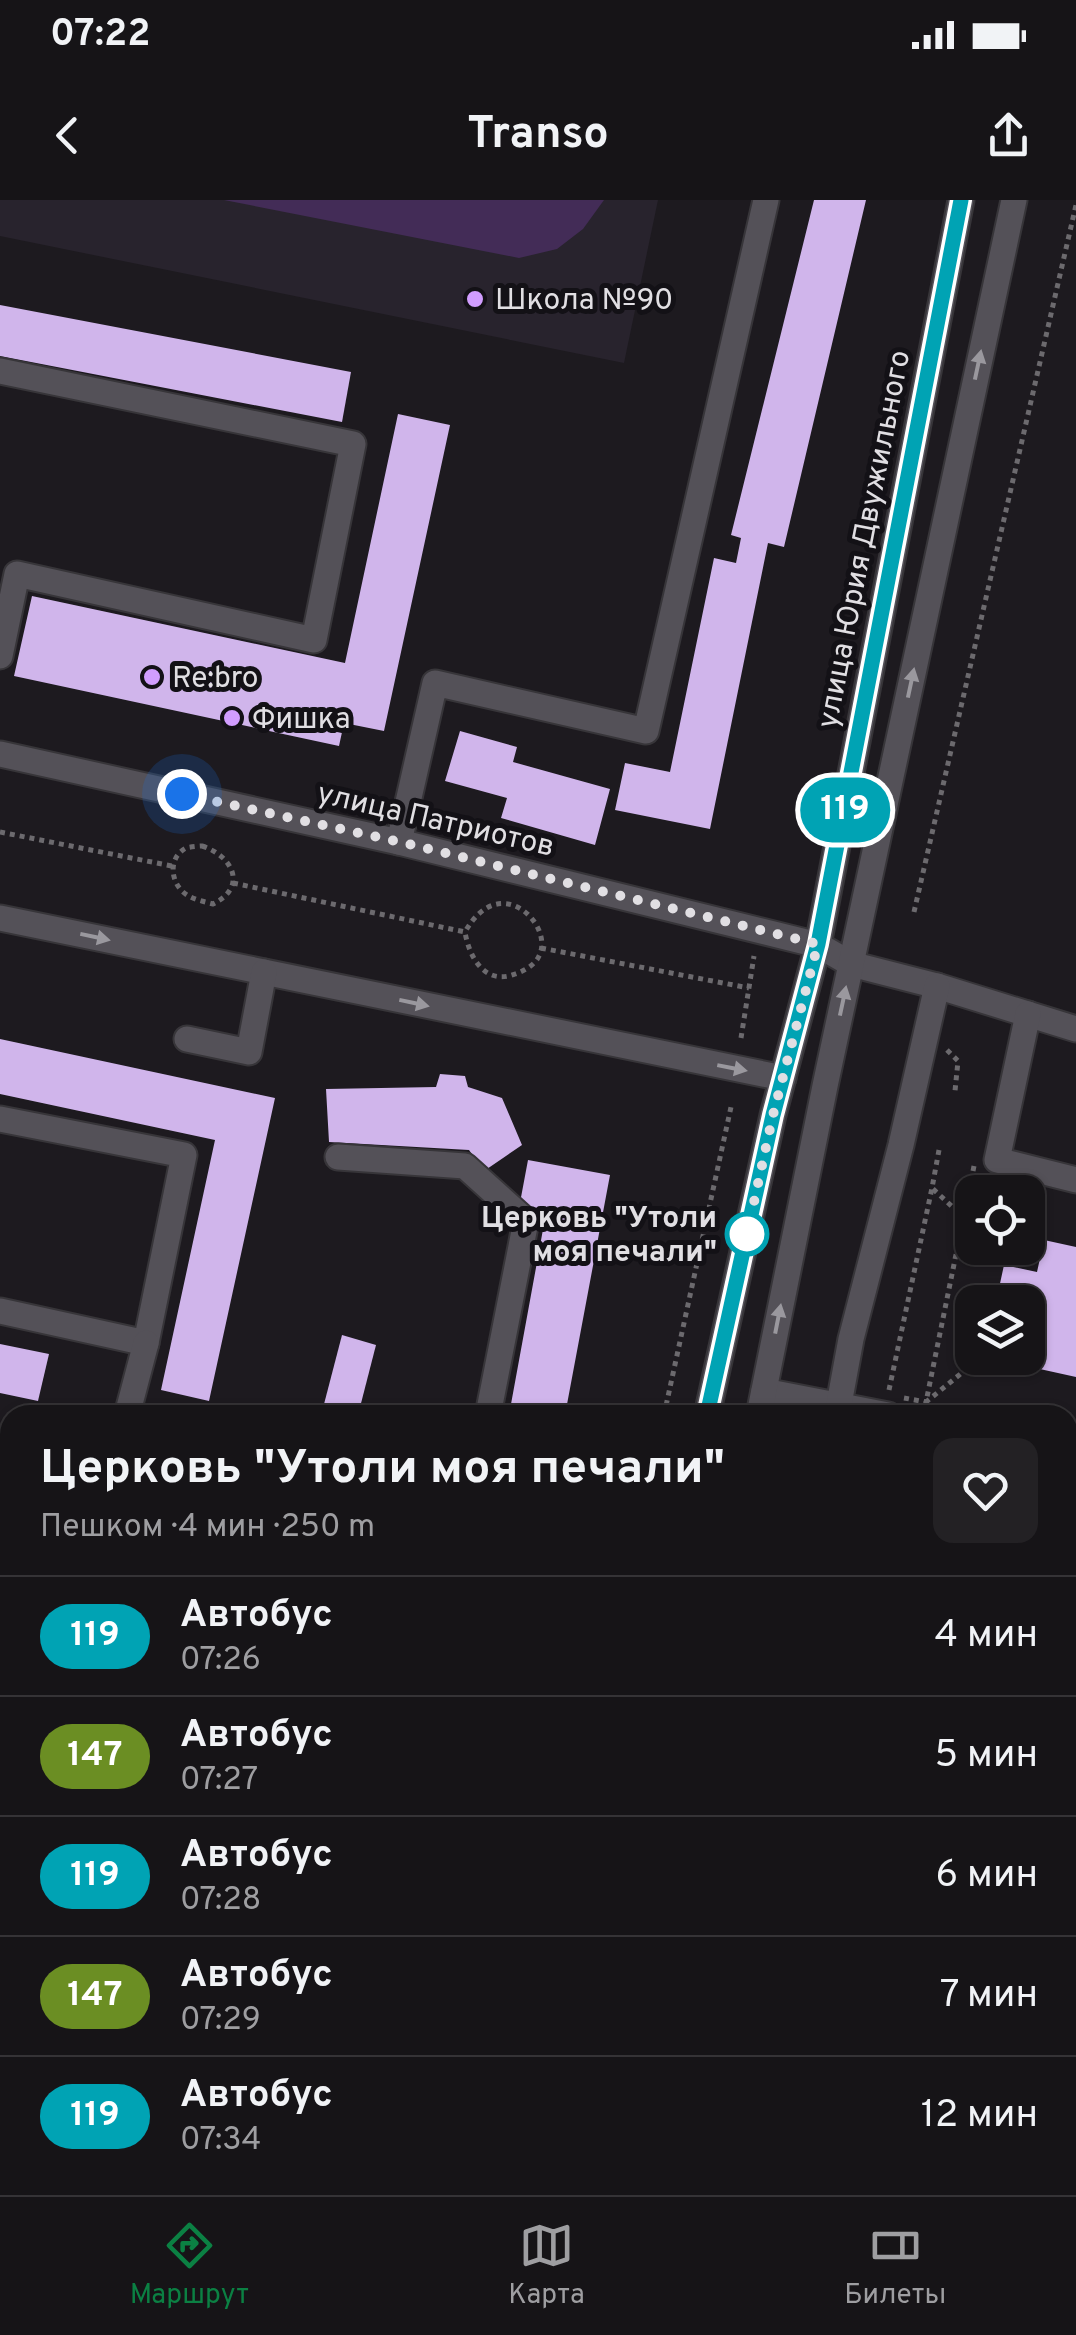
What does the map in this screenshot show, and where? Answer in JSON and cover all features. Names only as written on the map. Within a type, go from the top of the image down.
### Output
[{"type":"street","points":[[400,842],[435,683],[646,731],[766,200]]},
{"type":"street","name":"улица Юрия Двужильного","points":[[709,1405],[783,1078],[818,944],[961,200]]},
{"type":"street","points":[[762,1403],[820,1105],[1014,200]]},
{"type":"street","points":[[0,371],[353,444],[314,640],[17,574],[6,601],[0,656]]},
{"type":"street","name":"улица Патриотов","points":[[0,754],[400,842],[818,944],[851,964],[1076,1029]]},
{"type":"street","points":[[0,918],[783,1078]]},
{"type":"street","points":[[187,1039],[248,1052],[264,972]]},
{"type":"street","points":[[839,1405],[851,1339],[937,986]]},
{"type":"street","points":[[1028,1014],[997,1160],[1076,1180]]},
{"type":"street","points":[[0,1119],[184,1155],[146,1343],[129,1405]]},
{"type":"street","points":[[338,1157],[465,1166],[526,1221],[490,1405]]},
{"type":"street","points":[[0,1312],[146,1343]]},
{"type":"path","points":[[914,912],[1076,206]]},
{"type":"path","points":[[0,832],[172,866]]},
{"type":"path","points":[[202,846],[216,850],[227,860],[233,875],[232,890],[213,904],[193,898],[180,889],[172,866],[187,848],[202,846]]},
{"type":"path","points":[[233,884],[465,932]]},
{"type":"path","points":[[494,903],[511,903],[537,926],[542,942],[540,956],[526,970],[507,977],[491,975],[476,965],[465,932],[480,911],[494,903]]},
{"type":"path","points":[[541,948],[749,988]]},
{"type":"path","points":[[741,1038],[754,956]]},
{"type":"path","points":[[942,1046],[958,1061],[956,1091]]},
{"type":"path","points":[[666,1405],[731,1107]]},
{"type":"path","points":[[926,1402],[888,1394],[939,1150]]},
{"type":"path","points":[[972,1175],[975,1158]]},
{"type":"path","points":[[932,1188],[955,1208]]},
{"type":"path","points":[[926,1402],[955,1260]]},
{"type":"path","points":[[926,1402],[959,1375]]},
{"type":"shaded area","name":"Школа №90","points":[[0,200],[658,200],[624,363],[0,236]]},
{"type":"shaded area","points":[[224,200],[604,200],[583,229],[557,249],[519,258]]},
{"type":"building","points":[[814,200],[866,200],[784,547],[768,543],[710,829],[615,810],[625,763],[670,772],[714,558],[736,563],[741,538],[731,535]]},
{"type":"building","points":[[0,305],[351,372],[342,422],[0,356]]},
{"type":"building","points":[[398,414],[450,425],[384,731],[344,723],[339,746],[14,676],[32,596],[345,663]]},
{"type":"building","points":[[460,731],[517,747],[513,762],[610,789],[595,845],[501,818],[507,798],[445,781]]},
{"type":"building","points":[[0,1039],[275,1098],[209,1401],[161,1390],[215,1140],[0,1094]]},
{"type":"building","points":[[440,1074],[465,1076],[468,1087],[502,1098],[522,1145],[484,1171],[469,1150],[329,1142],[326,1089],[436,1087]]},
{"type":"building","points":[[528,1160],[610,1175],[567,1405],[511,1405],[546,1213],[519,1208]]},
{"type":"building","points":[[1045,1240],[1076,1247],[1076,1377],[1045,1370],[1045,1285],[1000,1285],[1004,1265],[1037,1272],[1039,1265],[1045,1265]]},
{"type":"building","points":[[342,1335],[376,1345],[361,1405],[324,1405]]},
{"type":"building","points":[[0,1344],[49,1354],[38,1401],[0,1393]]},
{"type":"bus line","name":"119","points":[[709,1405],[773,1115],[818,944],[961,200]]},
{"type":"place","name":"Школа №90","points":[[475,299]]},
{"type":"place","name":"Re:bro","points":[[152,677]]},
{"type":"place","name":"Фишка","points":[[232,718]]},
{"type":"place","name":"Церковь \"Утоли моя печали\"","points":[[747,1234]]},
{"type":"route","points":[[182,794],[400,842],[818,944],[773,1115],[747,1234]]}]
